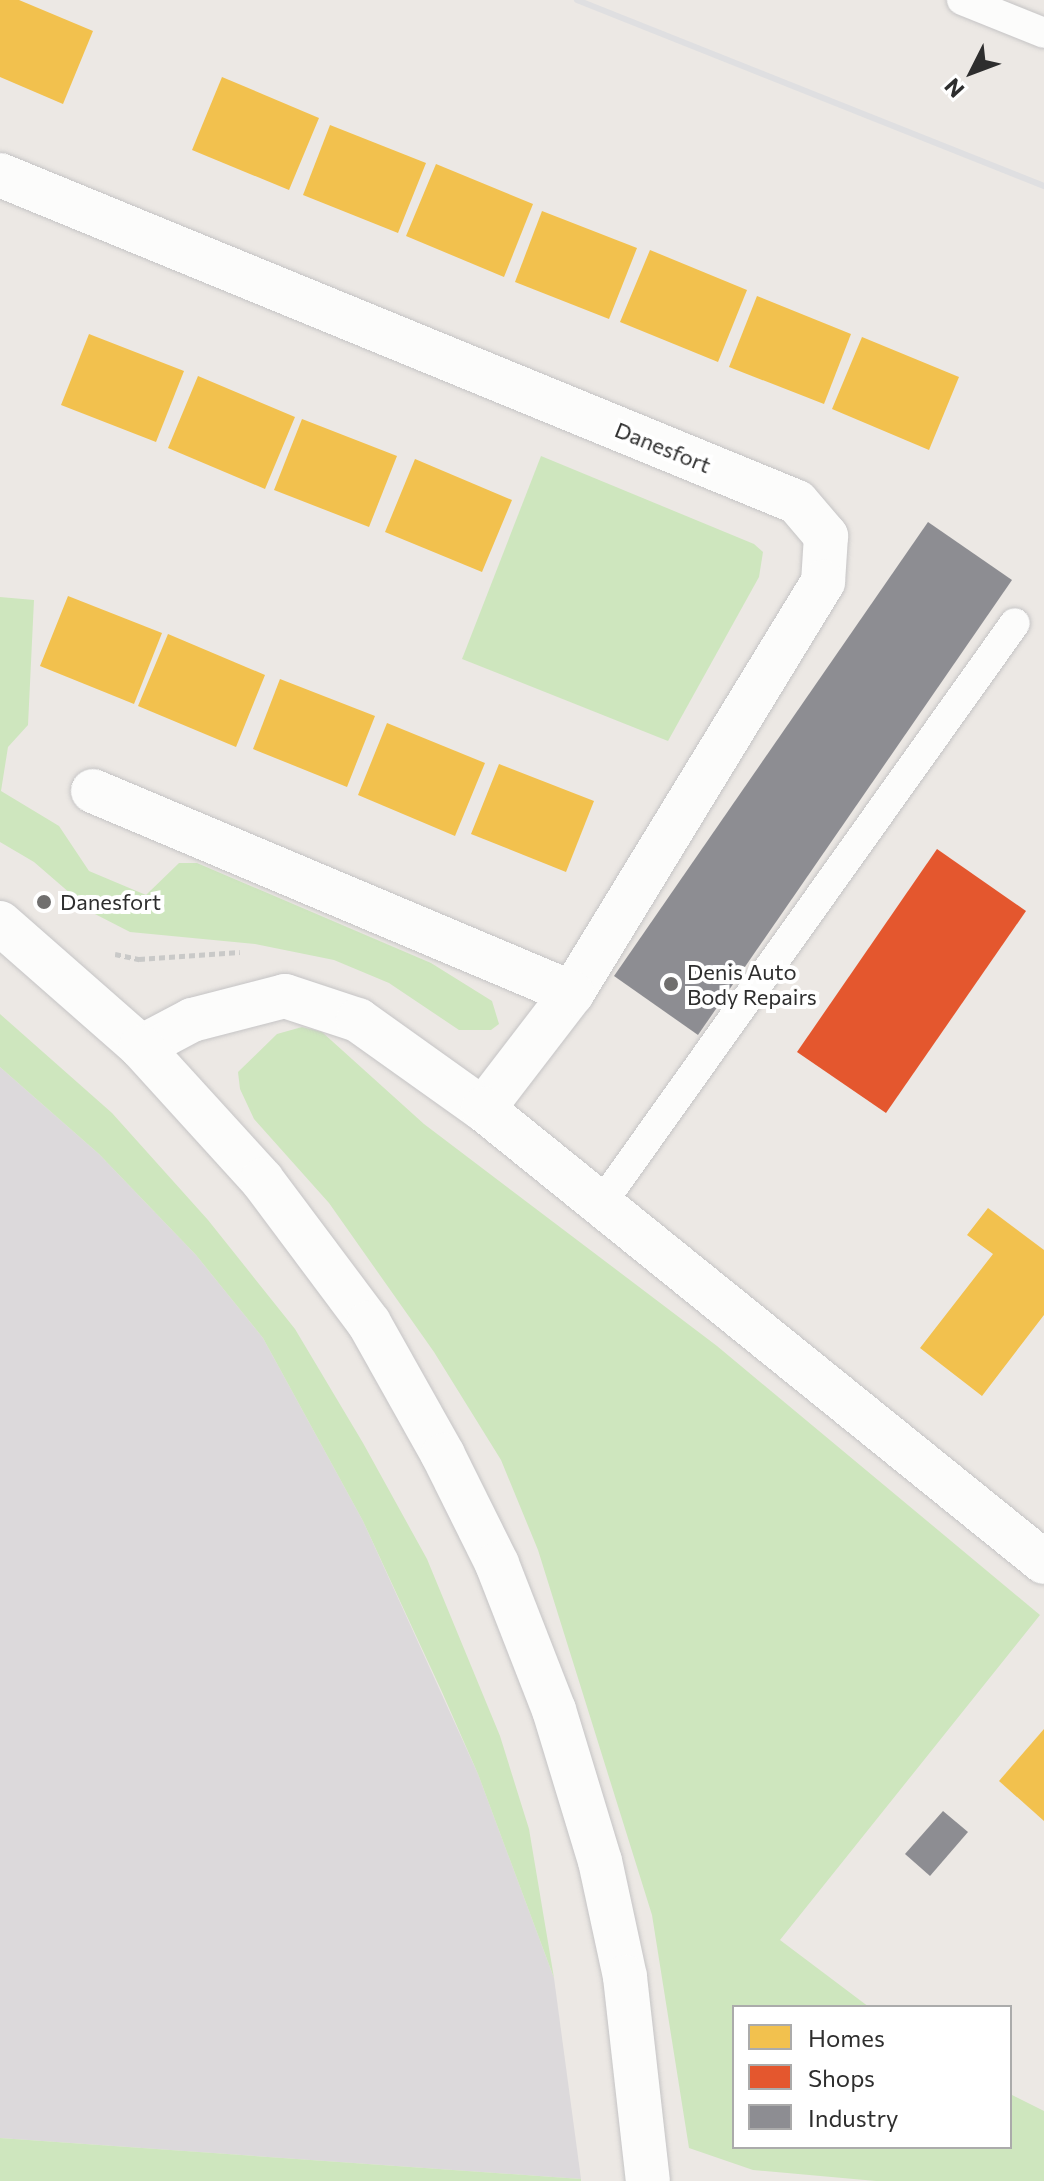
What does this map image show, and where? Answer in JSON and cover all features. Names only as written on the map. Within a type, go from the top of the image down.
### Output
[{"type":"street","name":"Danesfort","points":[[0,175],[797,502],[826,536],[823,582],[572,993],[483,1109]]},
{"type":"street","points":[[93,791],[572,993]]},
{"type":"street","points":[[0,923],[141,1047],[262,1180],[369,1323],[443,1455],[497,1564],[554,1710],[600,1861],[625,1977],[644,2119],[648,2181]]},
{"type":"street","points":[[141,1047],[192,1020],[254,1002],[294,998],[358,1020],[483,1109],[1044,1560]]},
{"type":"lane","points":[[962,0],[1044,33]]},
{"type":"lane","points":[[601,1204],[1015,623]]},
{"type":"shaded area","points":[[0,1067],[99,1154],[196,1255],[263,1338],[363,1521],[478,1774],[554,1978],[581,2179],[0,2138]]},
{"type":"green space","points":[[541,456],[754,544],[763,552],[759,577],[668,741],[462,659]]},
{"type":"green space","points":[[0,597],[34,600],[28,725],[8,747],[1,791],[59,826],[89,871],[146,895],[179,863],[197,863],[431,963],[492,1001],[499,1024],[491,1030],[459,1030],[389,983],[334,960],[255,944],[130,932],[93,913],[34,862],[0,842]]},
{"type":"green space","points":[[0,1014],[112,1113],[208,1220],[295,1329],[363,1443],[427,1559],[500,1736],[529,1829],[554,1978],[478,1774],[442,1692],[363,1521],[263,1338],[196,1255],[99,1154],[0,1067]]},
{"type":"green space","points":[[302,1027],[322,1032],[424,1124],[717,1346],[1040,1615],[780,1940],[866,2005],[732,2005],[732,2149],[1012,2149],[1012,2095],[1044,2111],[1044,2181],[876,2181],[753,2170],[689,2148],[652,1915],[538,1550],[501,1460],[434,1352],[329,1203],[254,1119],[240,1089],[238,1072],[277,1034]]},
{"type":"green space","points":[[0,2138],[581,2179],[581,2181],[0,2181]]},
{"type":"building: Homes","points":[[0,0],[19,0],[93,31],[63,104],[0,77]]},
{"type":"building: Homes","points":[[222,77],[319,118],[289,190],[192,150]]},
{"type":"building: Homes","points":[[330,125],[426,163],[398,233],[303,195]]},
{"type":"building: Homes","points":[[436,164],[533,204],[504,277],[406,236]]},
{"type":"building: Homes","points":[[542,211],[637,248],[609,319],[515,282]]},
{"type":"building: Homes","points":[[650,250],[747,290],[718,362],[620,322]]},
{"type":"building: Homes","points":[[757,296],[851,334],[824,404],[729,367]]},
{"type":"building: Homes","points":[[89,334],[184,371],[156,442],[61,405]]},
{"type":"building: Homes","points":[[862,337],[959,377],[929,450],[832,409]]},
{"type":"building: Homes","points":[[198,376],[295,417],[265,489],[168,448]]},
{"type":"building: Homes","points":[[302,419],[397,456],[369,527],[274,490]]},
{"type":"building: Homes","points":[[415,459],[512,500],[482,572],[385,532]]},
{"type":"building: Homes","points":[[68,596],[162,633],[134,704],[40,666]]},
{"type":"building: Homes","points":[[168,634],[265,675],[236,747],[138,706]]},
{"type":"building: Homes","points":[[280,679],[375,716],[347,787],[253,749]]},
{"type":"building: Homes","points":[[387,723],[485,763],[455,836],[358,795]]},
{"type":"building: Homes","points":[[499,764],[594,801],[566,872],[471,834]]},
{"type":"building: Homes","points":[[988,1208],[1044,1250],[1044,1315],[982,1396],[920,1348],[993,1254],[967,1235]]},
{"type":"building: Homes","points":[[1044,1729],[1044,1821],[999,1781]]},
{"type":"building: Shops","points":[[937,849],[1026,911],[886,1113],[797,1052]]},
{"type":"building: Industry","points":[[928,522],[1012,580],[698,1035],[614,976]]},
{"type":"building: Industry","points":[[943,1811],[968,1832],[930,1876],[905,1854]]},
{"type":"railway","points":[[577,0],[1044,186]]},
{"type":"place","name":"Danesfort","points":[[44,902]]},
{"type":"place","name":"Denis Auto Body Repairs","points":[[671,984]]}]
